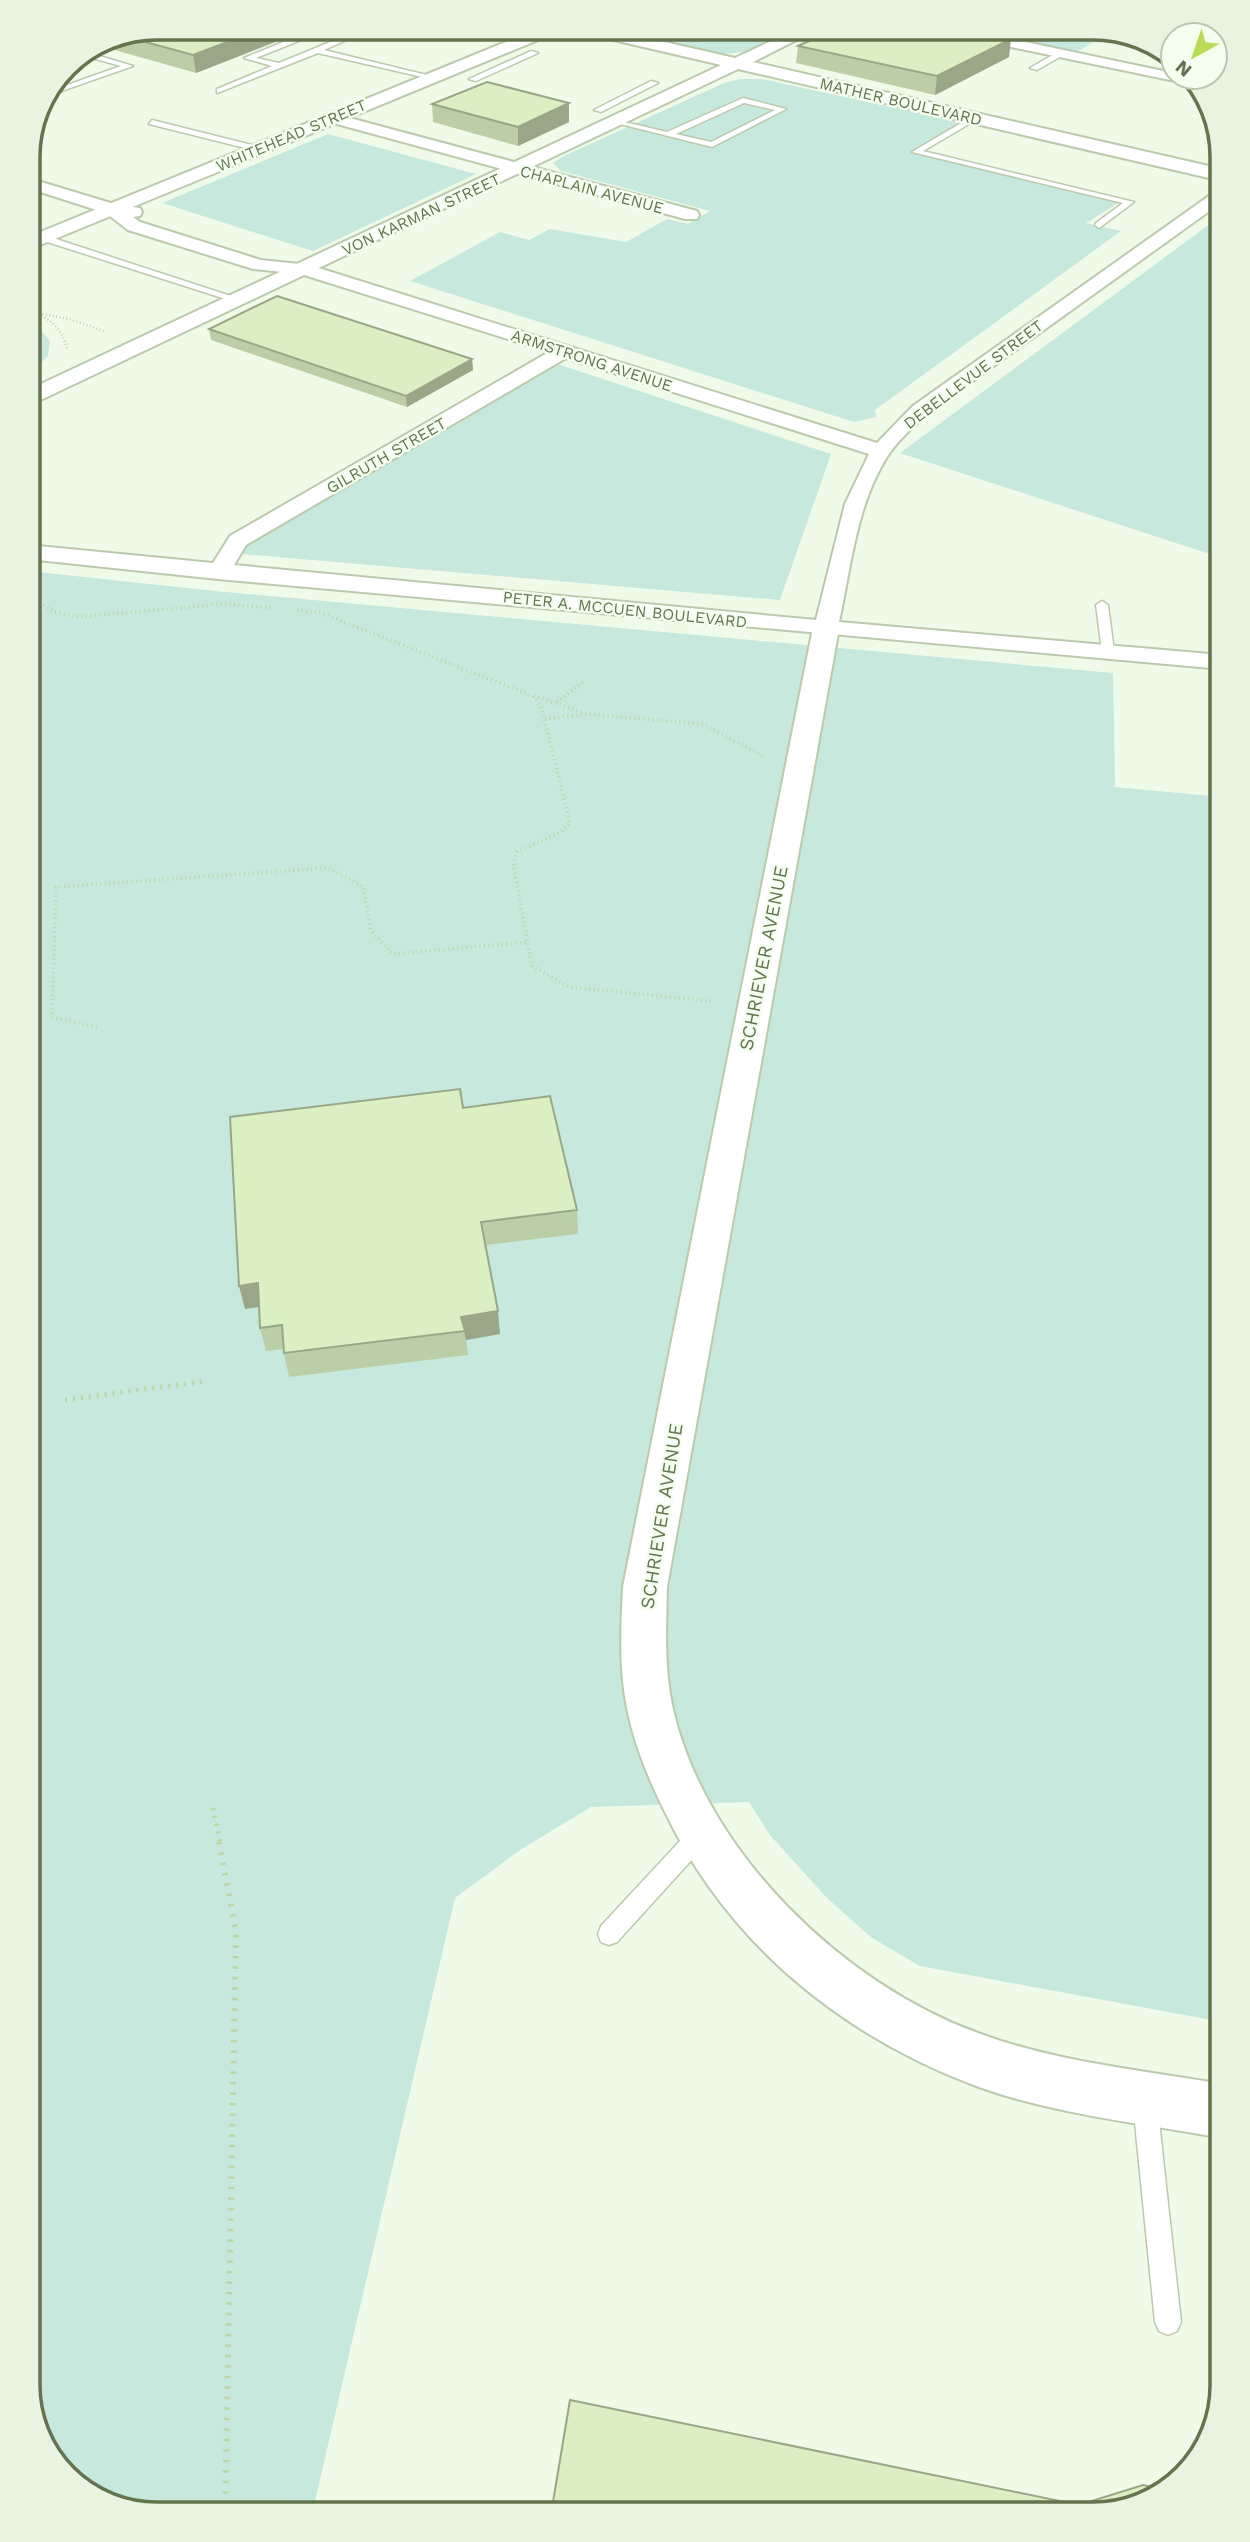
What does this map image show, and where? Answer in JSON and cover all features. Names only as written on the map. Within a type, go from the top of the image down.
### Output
[{"type":"street","name":"WHITEHEAD STREET","points":[[41,239],[431,77],[474,70],[530,40]]},
{"type":"street","name":"MATHER BOULEVARD","points":[[636,41],[1210,172]]},
{"type":"street","name":"VON KARMAN STREET","points":[[41,393],[786,41]]},
{"type":"street","points":[[998,41],[1159,74]]},
{"type":"street","name":"CHAPLAIN AVENUE","points":[[331,118],[691,215]]},
{"type":"street","name":"ARMSTRONG AVENUE","points":[[41,187],[112,209],[157,215]]},
{"type":"street","name":"DEBELLEVUE STREET","points":[[826,628],[860,491],[881,451],[920,410],[1210,203]]},
{"type":"street","name":"ARMSTRONG AVENUE","points":[[112,209],[134,226],[234,258],[259,265],[303,269],[881,451]]},
{"type":"street","name":"ARMSTRONG AVENUE","points":[[269,249],[281,253],[303,269]]},
{"type":"street","name":"GILRUTH STREET","points":[[218,572],[238,541],[565,351]]},
{"type":"street","name":"PETER A. MCCUEN BOULEVARD","points":[[41,553],[826,628],[1210,661]]},
{"type":"street","name":"SCHRIEVER AVENUE","points":[[826,628],[645,1587],[642,1653],[653,1723],[672,1779],[700,1835],[749,1902],[797,1951],[868,2005],[949,2048],[1038,2077],[1210,2109]]},
{"type":"lane","points":[[280,66],[248,58],[295,40]]},
{"type":"lane","points":[[320,51],[320,48],[340,40]]},
{"type":"lane","points":[[220,91],[320,51],[431,77]]},
{"type":"lane","points":[[474,70],[502,67],[534,53]]},
{"type":"lane","points":[[1034,68],[1060,54]]},
{"type":"lane","points":[[63,89],[129,66],[97,57]]},
{"type":"lane","points":[[474,70],[502,67]]},
{"type":"lane","points":[[598,110],[654,83]]},
{"type":"lane","points":[[630,96],[657,102]]},
{"type":"lane","points":[[617,122],[712,145],[782,109],[743,100],[669,134]]},
{"type":"lane","points":[[973,118],[916,152],[1130,202],[1099,225]]},
{"type":"lane","points":[[152,122],[257,149]]},
{"type":"lane","points":[[41,242],[238,300]]},
{"type":"lane","points":[[1102,605],[1108,651]]},
{"type":"lane","points":[[609,1934],[700,1835]]},
{"type":"lane","points":[[1144,2096],[1168,2322]]},
{"type":"path","points":[[41,314],[69,319],[115,335]]},
{"type":"path","points":[[41,315],[54,322],[62,331],[68,358]]},
{"type":"path","points":[[41,604],[55,612],[76,617],[223,604],[321,613],[533,696],[589,714]]},
{"type":"path","points":[[557,702],[583,682]]},
{"type":"path","points":[[533,696],[541,706],[545,719],[570,823],[561,832],[517,852],[513,863],[532,966],[569,987],[711,1001]]},
{"type":"path","points":[[545,719],[589,714],[703,724],[763,756]]},
{"type":"path","points":[[97,1027],[51,1017],[56,887],[328,868],[363,886],[371,931],[393,954],[528,942]]},
{"type":"path","points":[[65,1400],[206,1381]]},
{"type":"path","points":[[213,1808],[236,1931],[225,2501]]},
{"type":"shaded area","points":[[661,41],[775,41],[753,51],[725,54]]},
{"type":"shaded area","points":[[1022,41],[1096,41],[1076,52]]},
{"type":"shaded area","points":[[740,79],[762,79],[965,123],[917,152],[1118,203],[1086,223],[1121,231],[875,410],[876,417],[854,422],[410,281],[500,232],[529,240],[550,229],[626,242],[667,219],[688,224],[710,211],[561,171],[553,163],[724,83]]},
{"type":"shaded area","points":[[328,134],[476,174],[313,251],[162,203]]},
{"type":"shaded area","points":[[1210,224],[1210,554],[900,453]]},
{"type":"shaded area","points":[[41,330],[50,341],[48,356],[41,363]]},
{"type":"shaded area","points":[[548,361],[831,454],[780,600],[231,553]]},
{"type":"shaded area","points":[[41,572],[215,591],[1113,673],[1115,787],[1210,796],[1210,2020],[920,1966],[872,1938],[827,1898],[770,1835],[749,1802],[591,1807],[520,1850],[455,1898],[315,2501],[150,2501],[134,2500],[105,2490],[92,2482],[64,2456],[49,2430],[42,2408],[40,2385]]},
{"type":"building","points":[[232,40],[193,55],[143,41]]},
{"type":"building","points":[[810,41],[1007,41],[937,76],[798,46]]},
{"type":"building","points":[[487,82],[569,103],[518,127],[432,104]]},
{"type":"building","points":[[277,296],[472,359],[406,396],[209,329]]},
{"type":"building","points":[[460,1089],[463,1108],[550,1096],[577,1210],[481,1222],[498,1311],[461,1317],[465,1331],[284,1353],[282,1325],[260,1328],[258,1283],[239,1286],[230,1117]]},
{"type":"building","points":[[570,2400],[1064,2502],[553,2501]]},
{"type":"building","points":[[1143,2485],[1150,2487],[1116,2500],[1089,2502]]}]
